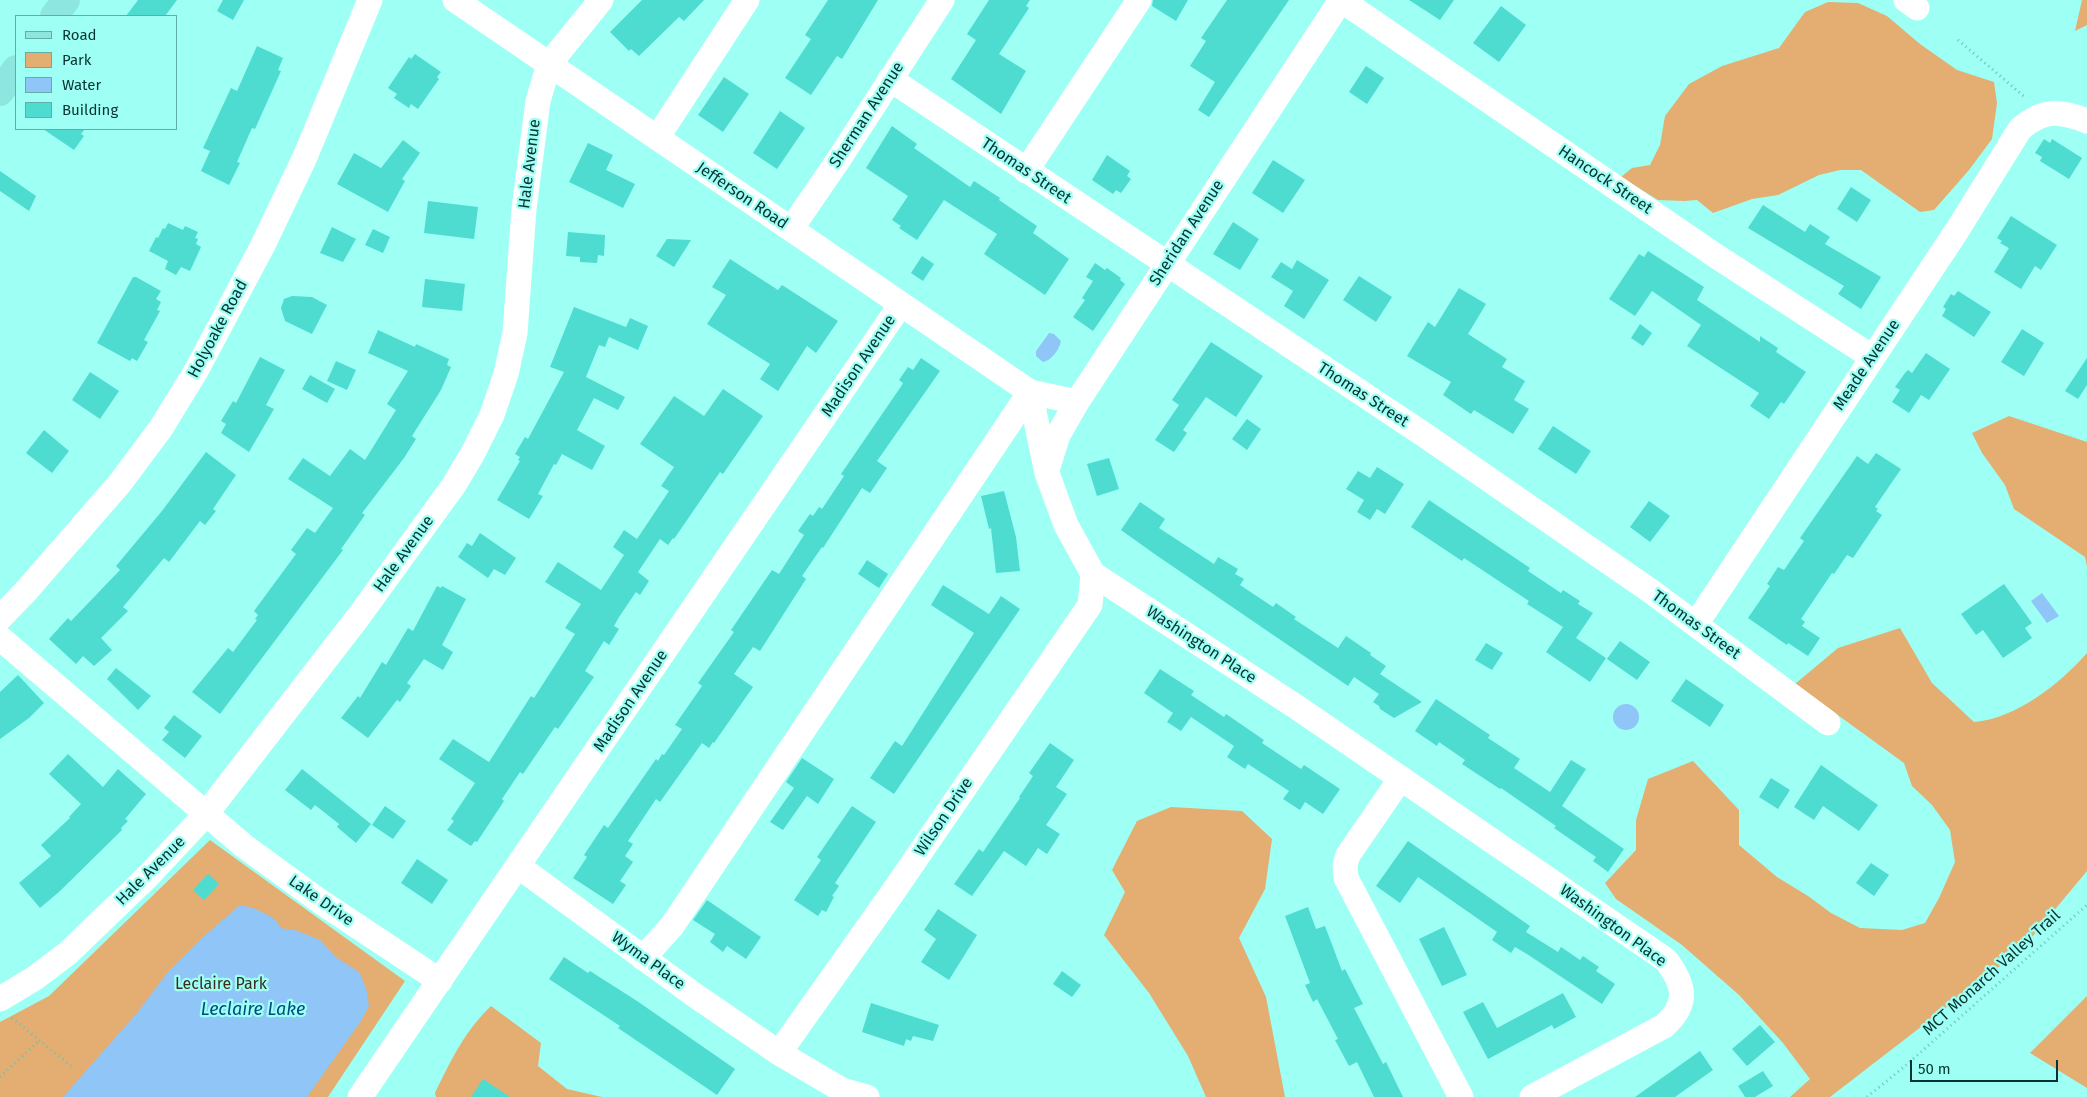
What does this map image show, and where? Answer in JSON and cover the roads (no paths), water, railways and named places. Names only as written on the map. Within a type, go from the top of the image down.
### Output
[{"type":"main road","points":[[55,15],[66,0]]},
{"type":"main road","points":[[0,92],[15,70]]},
{"type":"street","name":"Holyoake Road","points":[[0,618],[26,591],[120,482],[160,428],[196,371],[262,247],[305,157],[370,0]]},
{"type":"street","name":"Jefferson Road","points":[[455,0],[1030,392],[1077,402]]},
{"type":"street","name":"Hale Avenue","points":[[6,1009],[35,978],[68,953],[148,876],[206,814],[353,624],[473,454],[492,415],[506,374],[515,333],[524,209],[538,101],[549,64],[601,0]]},
{"type":"street","points":[[657,138],[747,0]]},
{"type":"street","name":"Sherman Avenue","points":[[791,229],[839,159],[942,0]]},
{"type":"street","points":[[1026,171],[1139,0]]},
{"type":"street","name":"Sheridan Avenue","points":[[1047,473],[1058,435],[1077,402],[1341,0]]},
{"type":"street","name":"Hancock Street","points":[[1341,0],[1708,250],[1872,357]]},
{"type":"street","name":"Thomas Street","points":[[890,79],[1166,265],[1426,436],[1696,624],[1828,723]]},
{"type":"street","name":"Meade Avenue","points":[[1696,624],[1958,229],[2020,129],[2031,119],[2044,114],[2060,112],[2087,121]]},
{"type":"street","name":"Madison Avenue","points":[[360,1097],[901,304]]},
{"type":"street","points":[[1030,392],[1047,473]]},
{"type":"street","points":[[643,958],[672,926],[1030,392]]},
{"type":"street","name":"Washington Place","points":[[1047,473],[1066,525],[1093,574],[1401,778],[1666,960],[1676,974],[1682,990],[1680,1005],[1674,1017],[1664,1026],[1532,1097]]},
{"type":"street","name":"Wilson Drive","points":[[779,1052],[891,895],[1090,605],[1093,574]]},
{"type":"street","name":"Lake Drive","points":[[0,638],[244,846],[321,902],[440,981]]},
{"type":"street","points":[[1401,778],[1348,855],[1345,865],[1346,878],[1460,1097]]},
{"type":"street","name":"Wyma Place","points":[[518,866],[643,958],[779,1052],[842,1090],[867,1097]]},
{"type":"water","points":[[1049,333],[1054,334],[1061,341],[1055,354],[1043,362],[1036,356],[1036,351]]},
{"type":"water","points":[[2042,593],[2059,616],[2047,623],[2031,601]]},
{"type":"water","points":[[1626,704],[1635,708],[1639,717],[1635,726],[1626,730],[1617,726],[1613,717],[1617,708]]},
{"type":"water","name":"Leclaire Lake","points":[[240,905],[253,908],[268,915],[285,929],[295,930],[320,940],[337,958],[359,972],[366,988],[369,1006],[361,1021],[307,1097],[63,1097],[137,1013],[168,972],[202,938]]},
{"type":"park label","name":"Leclaire Park","points":[[221,985]]}]
